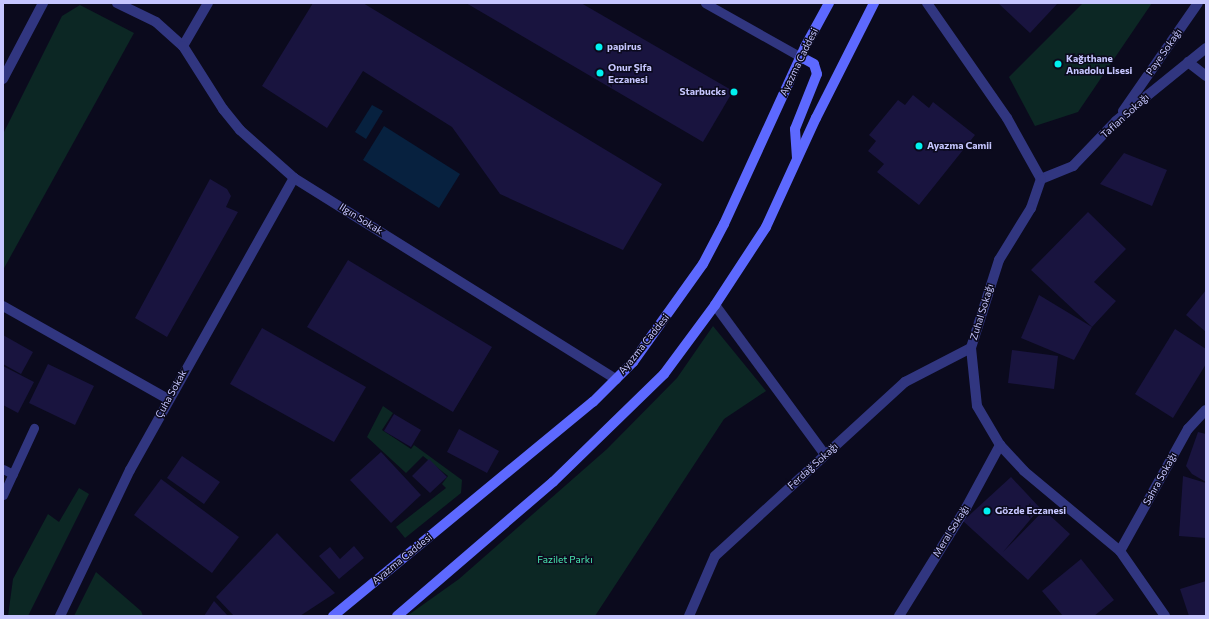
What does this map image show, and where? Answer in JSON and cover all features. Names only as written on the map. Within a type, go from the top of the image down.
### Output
[{"type":"main road","points":[[397,616],[553,482],[664,374],[715,305],[766,227],[874,3]]},
{"type":"main road","name":"Ayazma Caddesi","points":[[333,616],[593,402],[616,379],[666,317],[703,264],[724,224],[826,4]]},
{"type":"main road","points":[[797,160],[795,129],[817,74],[814,64],[801,57]]},
{"type":"street","points":[[3,79],[42,3]]},
{"type":"street","name":"Ilgın Sokak","points":[[117,3],[156,22],[184,46],[223,109],[240,130],[294,178],[616,379]]},
{"type":"street","points":[[184,46],[208,3]]},
{"type":"street","points":[[926,3],[1007,118],[1041,179]]},
{"type":"street","name":"Paye Sokağı","points":[[1116,121],[1198,3]]},
{"type":"street","name":"Taflan Sokağı","points":[[1041,179],[1073,166],[1116,121],[1206,48]]},
{"type":"street","points":[[1188,62],[1206,76]]},
{"type":"street","name":"Çuha Sokak","points":[[60,616],[130,470],[168,399],[294,178]]},
{"type":"street","name":"Zuhal Sokağı","points":[[1041,179],[1031,208],[999,260],[971,348],[977,406],[1000,445],[1024,471],[1120,551],[1164,616]]},
{"type":"street","points":[[715,305],[825,455]]},
{"type":"street","points":[[3,306],[168,399]]},
{"type":"street","name":"Ferdağ Sokağı","points":[[689,616],[715,556],[905,382],[971,348]]},
{"type":"street","name":"Sahra Sokağı","points":[[1120,551],[1188,429],[1206,410]]},
{"type":"street","name":"Meral Sokağı","points":[[899,616],[966,508],[1000,445]]},
{"type":"lane","points":[[705,3],[801,57]]},
{"type":"lane","points":[[3,495],[34,428]]},
{"type":"lane","points":[[3,469],[13,474]]},
{"type":"green space","points":[[1083,3],[1152,3],[1078,112],[1035,126],[1009,77]]},
{"type":"green space","points":[[80,5],[134,33],[3,270],[3,134],[62,16]]},
{"type":"green space","name":"Fazilet Parkı","points":[[713,326],[766,391],[724,419],[595,616],[407,616],[459,579],[607,449],[677,378]]},
{"type":"green space","points":[[383,406],[393,413],[382,430],[411,449],[414,445],[462,480],[461,493],[405,538],[396,527],[446,488],[442,484],[448,476],[423,456],[406,473],[367,437]]},
{"type":"green space","points":[[79,488],[89,494],[28,616],[8,616],[13,579],[48,514],[59,522]]},
{"type":"green space","points":[[96,572],[141,611],[143,616],[74,616]]},
{"type":"water","points":[[372,105],[383,111],[366,139],[355,132]]},
{"type":"water","points":[[384,126],[460,174],[439,208],[363,160]]},
{"type":"building","points":[[313,3],[363,3],[662,184],[623,250],[500,194],[452,127],[363,71],[327,128],[262,86]]},
{"type":"building","name":"papirus","points":[[466,3],[581,3],[733,91],[703,142]]},
{"type":"building","points":[[998,3],[1058,3],[1030,33]]},
{"type":"building","name":"Ayazma Camii","points":[[913,95],[929,108],[933,102],[975,135],[919,205],[877,172],[884,164],[868,151],[876,141],[869,135],[898,100],[905,105]]},
{"type":"building","points":[[1124,153],[1167,170],[1152,206],[1100,184]]},
{"type":"building","points":[[210,179],[227,189],[231,196],[226,207],[238,212],[167,337],[135,318]]},
{"type":"building","points":[[1088,212],[1126,249],[1094,282],[1116,301],[1092,327],[1031,270]]},
{"type":"building","points":[[348,260],[492,347],[453,412],[307,327]]},
{"type":"building","points":[[1206,290],[1206,332],[1186,315]]},
{"type":"building","points":[[1039,295],[1092,327],[1074,360],[1021,338]]},
{"type":"building","points":[[262,328],[366,387],[334,442],[230,384]]},
{"type":"building","points":[[1175,329],[1206,349],[1206,364],[1173,418],[1135,394]]},
{"type":"building","points":[[3,335],[33,352],[21,374],[3,364]]},
{"type":"building","points":[[1012,350],[1058,356],[1054,389],[1008,383]]},
{"type":"building","points":[[48,364],[94,386],[75,425],[29,403]]},
{"type":"building","points":[[3,366],[34,382],[18,413],[3,405]]},
{"type":"building","points":[[394,414],[421,430],[411,447],[384,431]]},
{"type":"building","points":[[459,429],[499,451],[487,473],[447,452]]},
{"type":"building","points":[[1198,432],[1206,434],[1206,482],[1192,474],[1186,466]]},
{"type":"building","points":[[381,452],[421,495],[391,523],[350,480]]},
{"type":"building","points":[[182,456],[220,482],[204,504],[167,478]]},
{"type":"building","points":[[429,459],[447,477],[430,493],[412,476]]},
{"type":"building","points":[[1183,476],[1206,483],[1206,538],[1179,536]]},
{"type":"building","points":[[1011,477],[1040,508],[1003,552],[1044,510],[1070,534],[1028,580],[963,521]]},
{"type":"building","points":[[161,479],[239,537],[212,573],[134,515]]},
{"type":"building","points":[[277,533],[335,593],[300,616],[234,616],[216,597]]},
{"type":"building","points":[[354,546],[364,558],[339,579],[319,556],[330,547],[340,559]]},
{"type":"building","points":[[1081,559],[1114,600],[1094,616],[1063,616],[1042,591]]},
{"type":"building","points":[[1206,581],[1206,616],[1189,616],[1180,589]]},
{"type":"building","points":[[214,601],[228,616],[204,616]]},
{"type":"place","name":"papirus","points":[[599,47]]},
{"type":"place","name":"Kağıthane Anadolu Lisesi","points":[[1058,64]]},
{"type":"place","name":"Onur Şifa Eczanesi","points":[[600,73]]},
{"type":"place","name":"Starbucks","points":[[734,92]]},
{"type":"place","name":"Ayazma Camii","points":[[919,146]]},
{"type":"place","name":"Gözde Eczanesi","points":[[987,511]]}]
